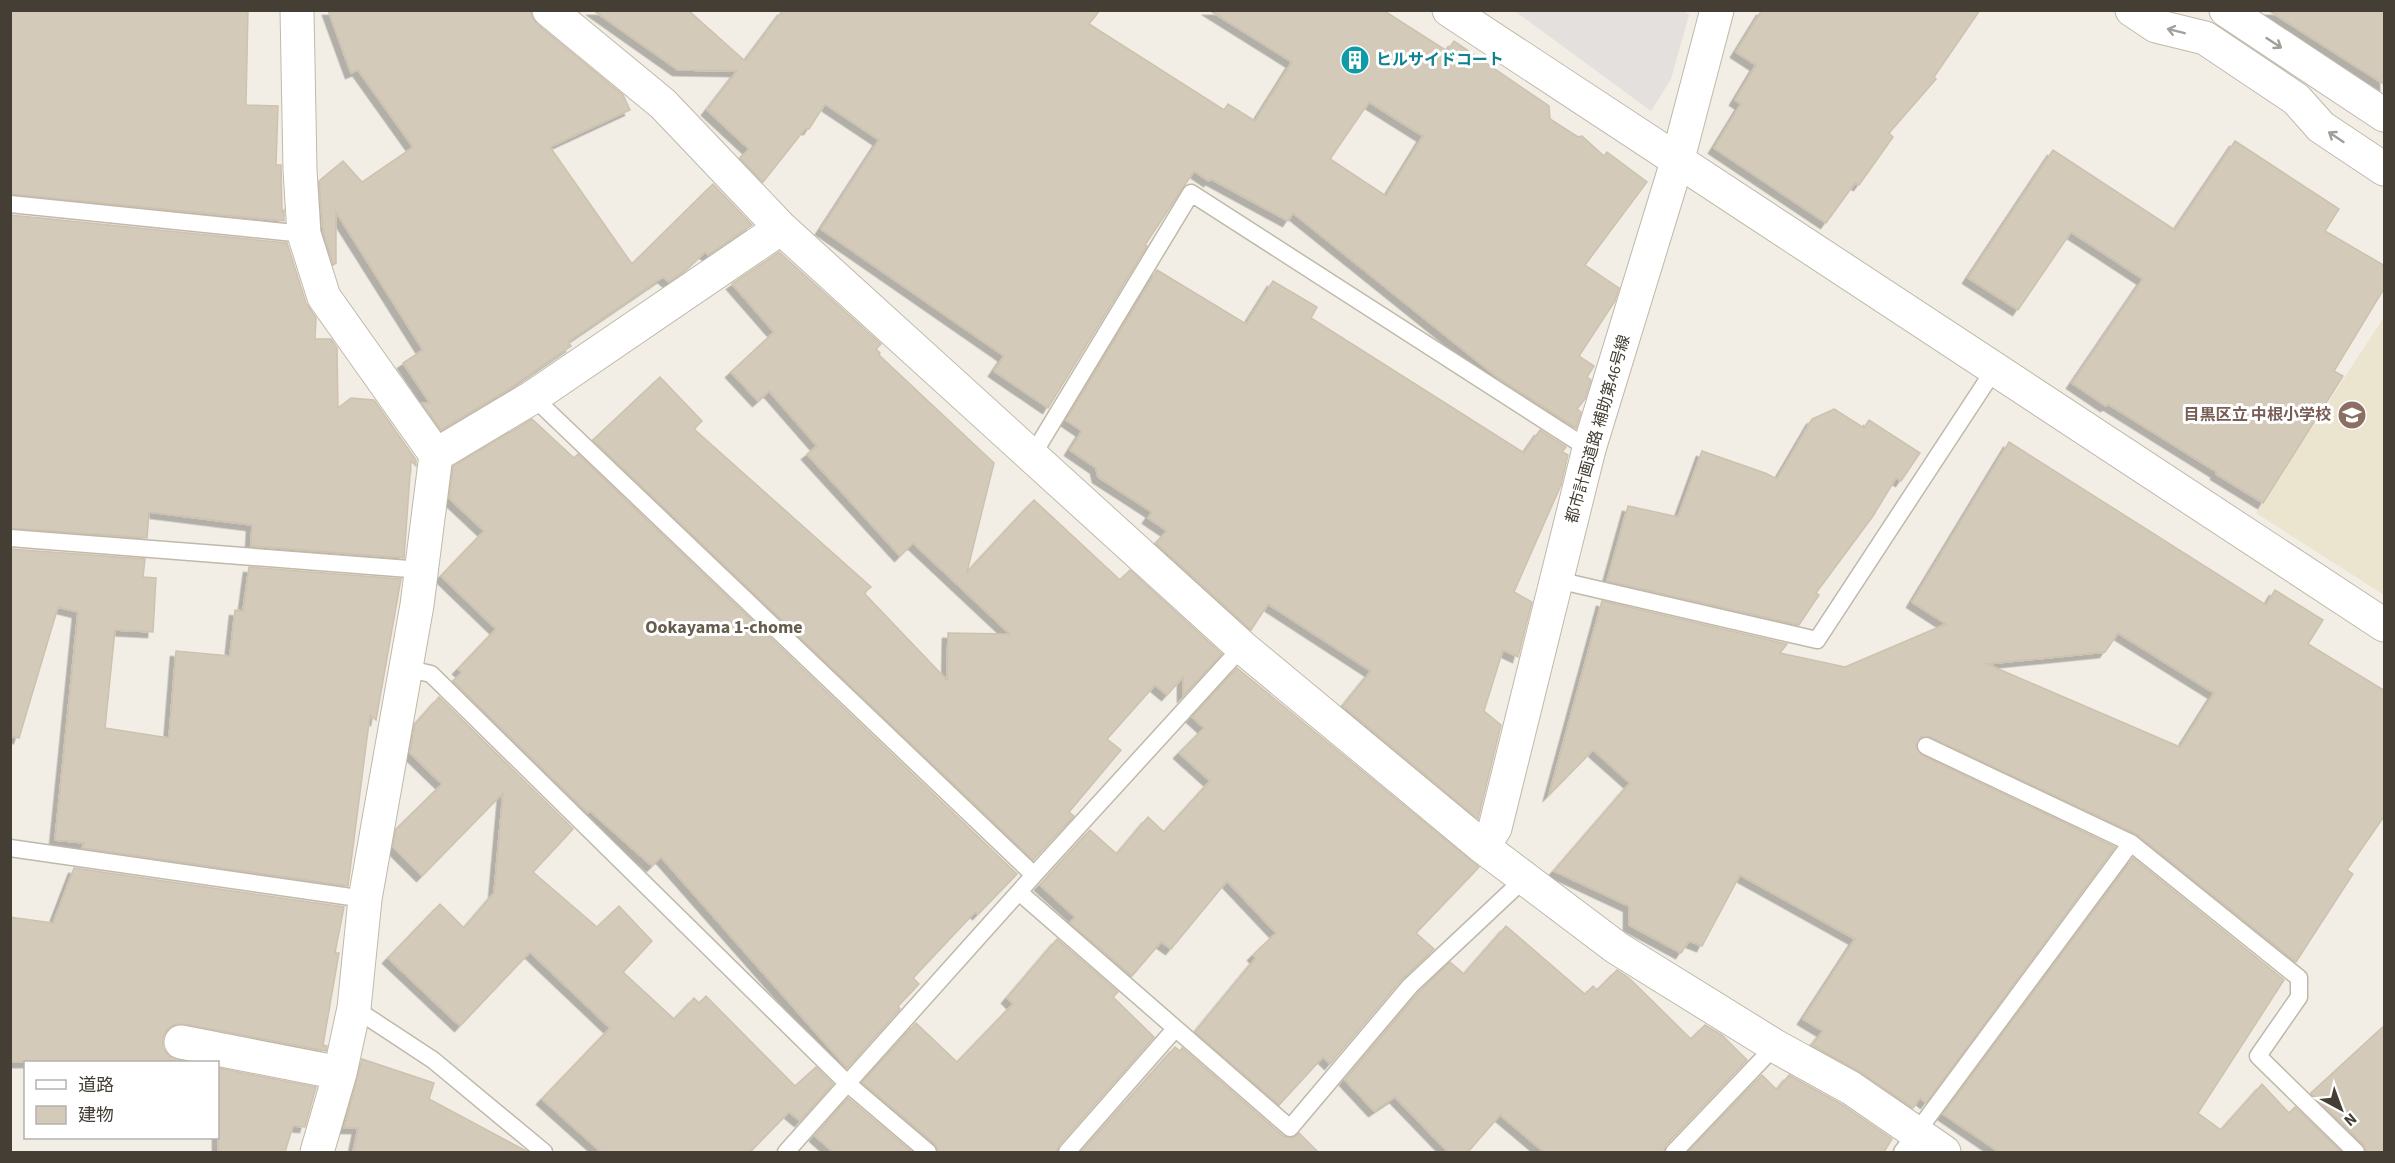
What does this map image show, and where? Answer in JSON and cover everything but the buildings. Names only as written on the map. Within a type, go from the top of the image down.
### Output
[{"type":"street","points":[[297,10],[300,170],[304,234],[324,297],[436,455],[422,570],[365,900],[354,1008],[340,1073],[317,1152]]},
{"type":"street","points":[[549,10],[663,104],[781,228],[1242,647],[1483,847],[1617,948],[1775,1046],[1851,1088],[1910,1143],[1944,1152]]},
{"type":"street","points":[[1449,10],[1677,162],[2385,625]]},
{"type":"street","name":"都市計画道路 補助第46号線","points":[[1483,847],[1495,828],[1589,448],[1677,162],[1717,10]]},
{"type":"street","points":[[2132,10],[2156,26],[2205,38],[2296,99],[2321,127],[2385,169]]},
{"type":"street","points":[[2226,10],[2385,115]]},
{"type":"street","points":[[436,455],[533,397],[781,228]]},
{"type":"street","points":[[181,1042],[340,1073]]},
{"type":"lane","points":[[1032,456],[1191,193],[1589,448]]},
{"type":"lane","points":[[10,204],[304,234]]},
{"type":"lane","points":[[1557,580],[1817,640],[1994,370]]},
{"type":"lane","points":[[533,397],[1034,875]]},
{"type":"lane","points":[[10,538],[422,570]]},
{"type":"lane","points":[[786,1152],[1242,647]]},
{"type":"lane","points":[[405,668],[431,674],[849,1084],[928,1152]]},
{"type":"lane","points":[[1926,746],[2131,843],[2299,978],[2299,997],[2258,1056],[2356,1152]]},
{"type":"lane","points":[[1910,1143],[2131,843]]},
{"type":"lane","points":[[10,848],[365,900]]},
{"type":"lane","points":[[1019,892],[1290,1128],[1410,986],[1524,879]]},
{"type":"lane","points":[[354,1008],[433,1060],[544,1152]]},
{"type":"lane","points":[[1067,1152],[1175,1029]]},
{"type":"lane","points":[[1674,1152],[1775,1046]]},
{"type":"shaded area","points":[[1683,10],[1689,15],[1671,79],[1651,111],[1517,11]]},
{"type":"shaded area","name":"目黒区立 中根小学校","points":[[2384,317],[2384,595],[2256,513]]},
{"type":"place","name":"ヒルサイドコート","points":[[1355,60]]},
{"type":"place","name":"目黒区立 中根小学校","points":[[2352,415]]},
{"type":"district","name":"Ookayama 1-chome","points":[[724,627]]}]
